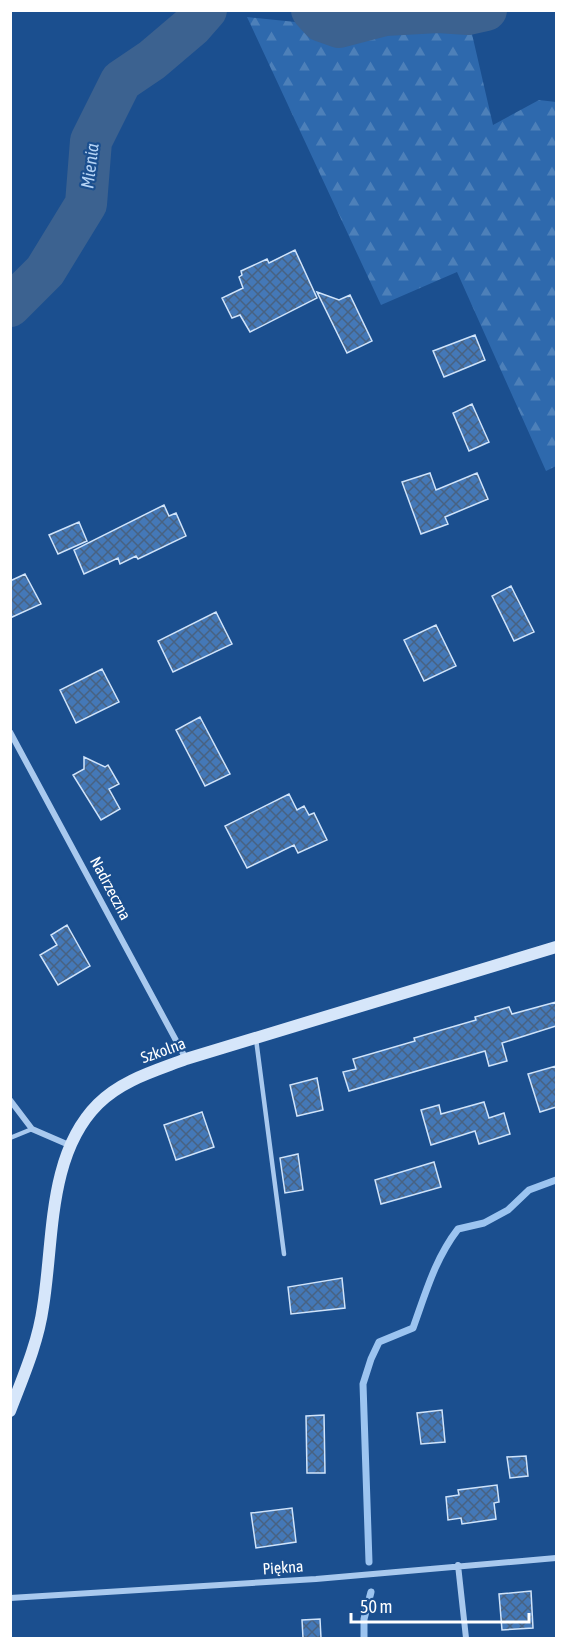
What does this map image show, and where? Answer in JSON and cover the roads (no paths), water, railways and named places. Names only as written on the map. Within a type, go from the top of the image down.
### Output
[{"type":"street","name":"Nadrzeczna","points":[[10,732],[186,1059]]},
{"type":"street","name":"Szkolna","points":[[10,1411],[38,1334],[44,1307],[55,1209],[69,1145],[88,1116],[111,1094],[136,1078],[186,1059],[556,947]]},
{"type":"street","points":[[10,1100],[32,1129],[69,1145]]},
{"type":"street","name":"Piękna","points":[[10,1598],[316,1579],[556,1558]]},
{"type":"street","points":[[458,1566],[466,1638]]},
{"type":"lane","points":[[256,1039],[284,1254]]},
{"type":"lane","points":[[10,1138],[32,1129]]},
{"type":"waterway","name":"Mienia","points":[[10,306],[45,271],[86,204],[91,141],[121,81],[152,60],[192,26],[206,10]]},
{"type":"waterway","name":"Mienia","points":[[312,10],[322,21],[339,27],[385,15],[438,12],[468,14],[486,10]]},
{"type":"waterway","points":[[369,1562],[363,1384],[379,1342],[413,1328],[437,1264],[458,1229],[484,1223],[508,1210],[529,1190],[556,1180]]},
{"type":"waterway","points":[[364,1638],[364,1619],[371,1592]]}]
